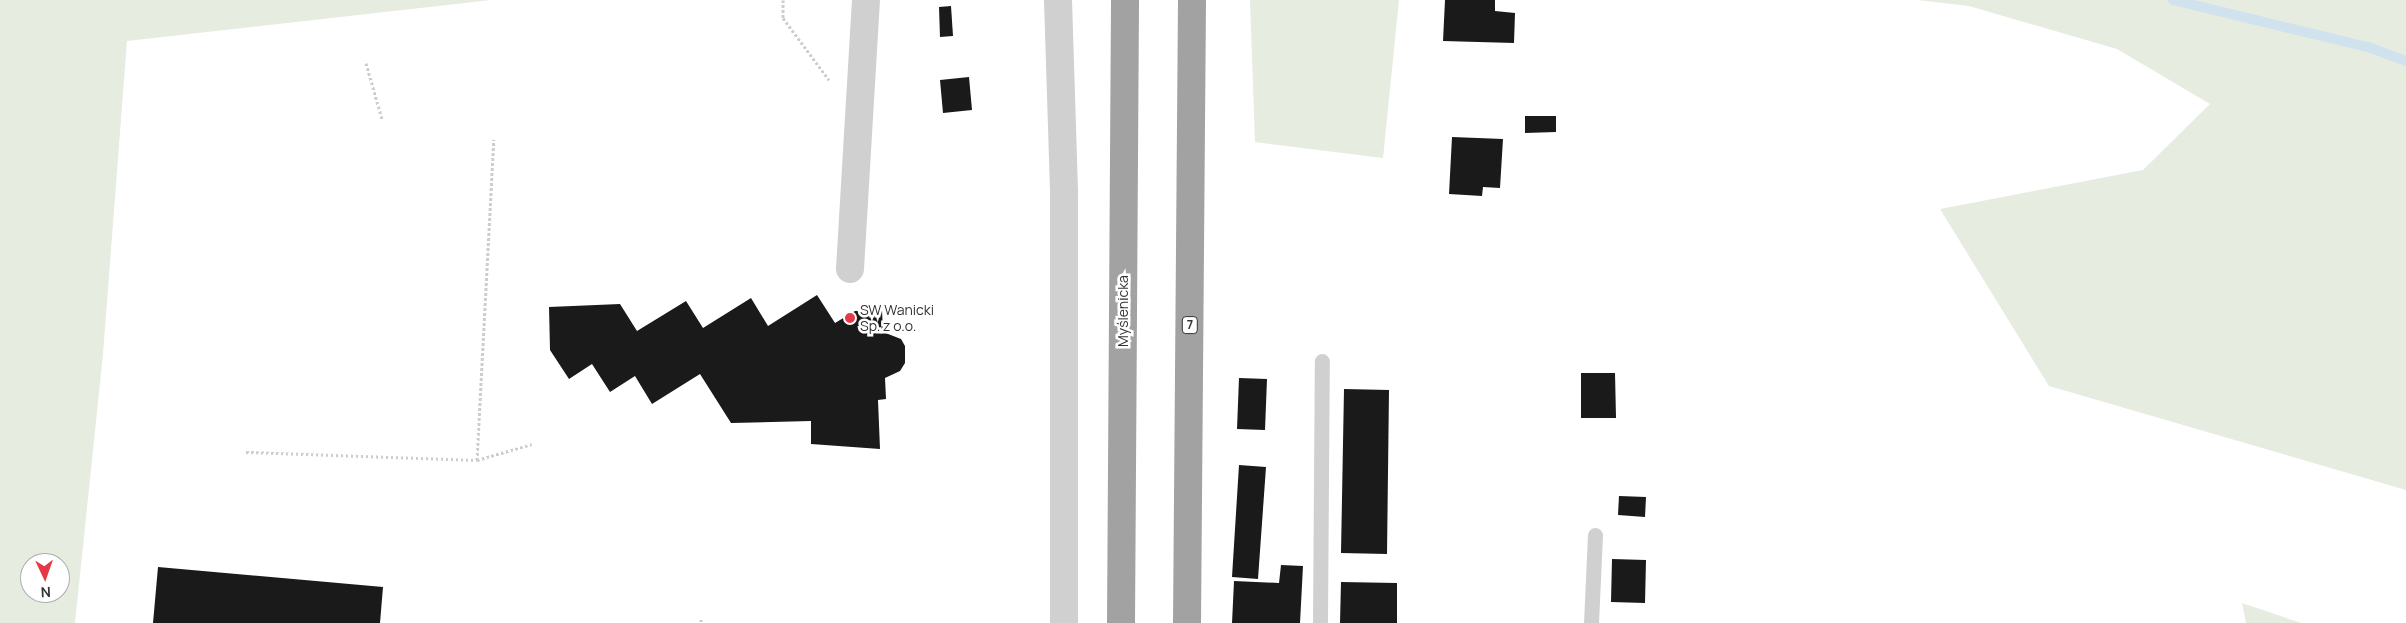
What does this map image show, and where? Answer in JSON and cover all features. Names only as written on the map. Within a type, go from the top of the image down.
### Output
[{"type":"highway","name":"Myślenicka","points":[[1121,623],[1125,0]]},
{"type":"highway","name":"7","points":[[1187,623],[1192,0]]},
{"type":"street","points":[[850,270],[857,118],[866,0]]},
{"type":"street","points":[[1058,0],[1064,195],[1064,623]]},
{"type":"lane","points":[[1320,623],[1322,361]]},
{"type":"lane","points":[[1591,623],[1595,535]]},
{"type":"path","points":[[783,0],[783,18],[857,118]]},
{"type":"path","points":[[366,63],[382,119]]},
{"type":"path","points":[[477,460],[494,139]]},
{"type":"path","points":[[246,452],[477,460],[532,444]]},
{"type":"shaded area","points":[[0,0],[491,0],[127,41],[103,354],[75,623],[0,623]]},
{"type":"shaded area","points":[[1250,0],[1399,0],[1383,158],[1255,142]]},
{"type":"shaded area","points":[[1917,0],[2406,0],[2406,490],[2049,386],[1940,209],[2143,170],[2210,104],[2117,49],[1969,6]]},
{"type":"shaded area","points":[[2242,603],[2301,623],[2246,623]]},
{"type":"building","points":[[1445,0],[1495,0],[1495,11],[1515,13],[1514,43],[1443,41]]},
{"type":"building","points":[[951,6],[953,36],[940,37],[939,7]]},
{"type":"building","points":[[969,77],[972,110],[943,113],[940,80]]},
{"type":"building","points":[[1525,116],[1556,116],[1556,132],[1525,133]]},
{"type":"building","points":[[1452,137],[1503,139],[1500,188],[1483,187],[1482,196],[1449,194]]},
{"type":"building","points":[[817,295],[835,323],[855,311],[882,310],[883,332],[901,339],[905,346],[905,363],[900,371],[885,378],[886,399],[878,400],[880,449],[811,444],[811,421],[731,423],[700,374],[652,404],[635,376],[610,392],[592,364],[569,379],[550,350],[549,307],[620,304],[637,331],[686,301],[703,328],[751,298],[768,326]]},
{"type":"building","points":[[1581,373],[1615,373],[1616,418],[1581,418]]},
{"type":"building","points":[[1239,378],[1267,379],[1265,430],[1237,429]]},
{"type":"building","points":[[1344,389],[1389,390],[1387,554],[1341,553]]},
{"type":"building","points":[[1239,465],[1266,467],[1258,579],[1232,577]]},
{"type":"building","points":[[1619,496],[1646,497],[1645,517],[1618,515]]},
{"type":"building","points":[[1612,559],[1646,560],[1645,603],[1611,602]]},
{"type":"building","points":[[1281,565],[1303,566],[1300,623],[1232,623],[1234,581],[1279,583]]},
{"type":"building","points":[[158,567],[383,587],[380,623],[153,623]]},
{"type":"building","points":[[1341,582],[1397,583],[1397,623],[1340,623]]},
{"type":"waterway","points":[[2173,0],[2368,47],[2406,61]]},
{"type":"place","name":"SW Wanicki Sp. z o.o.","points":[[850,318]]}]
